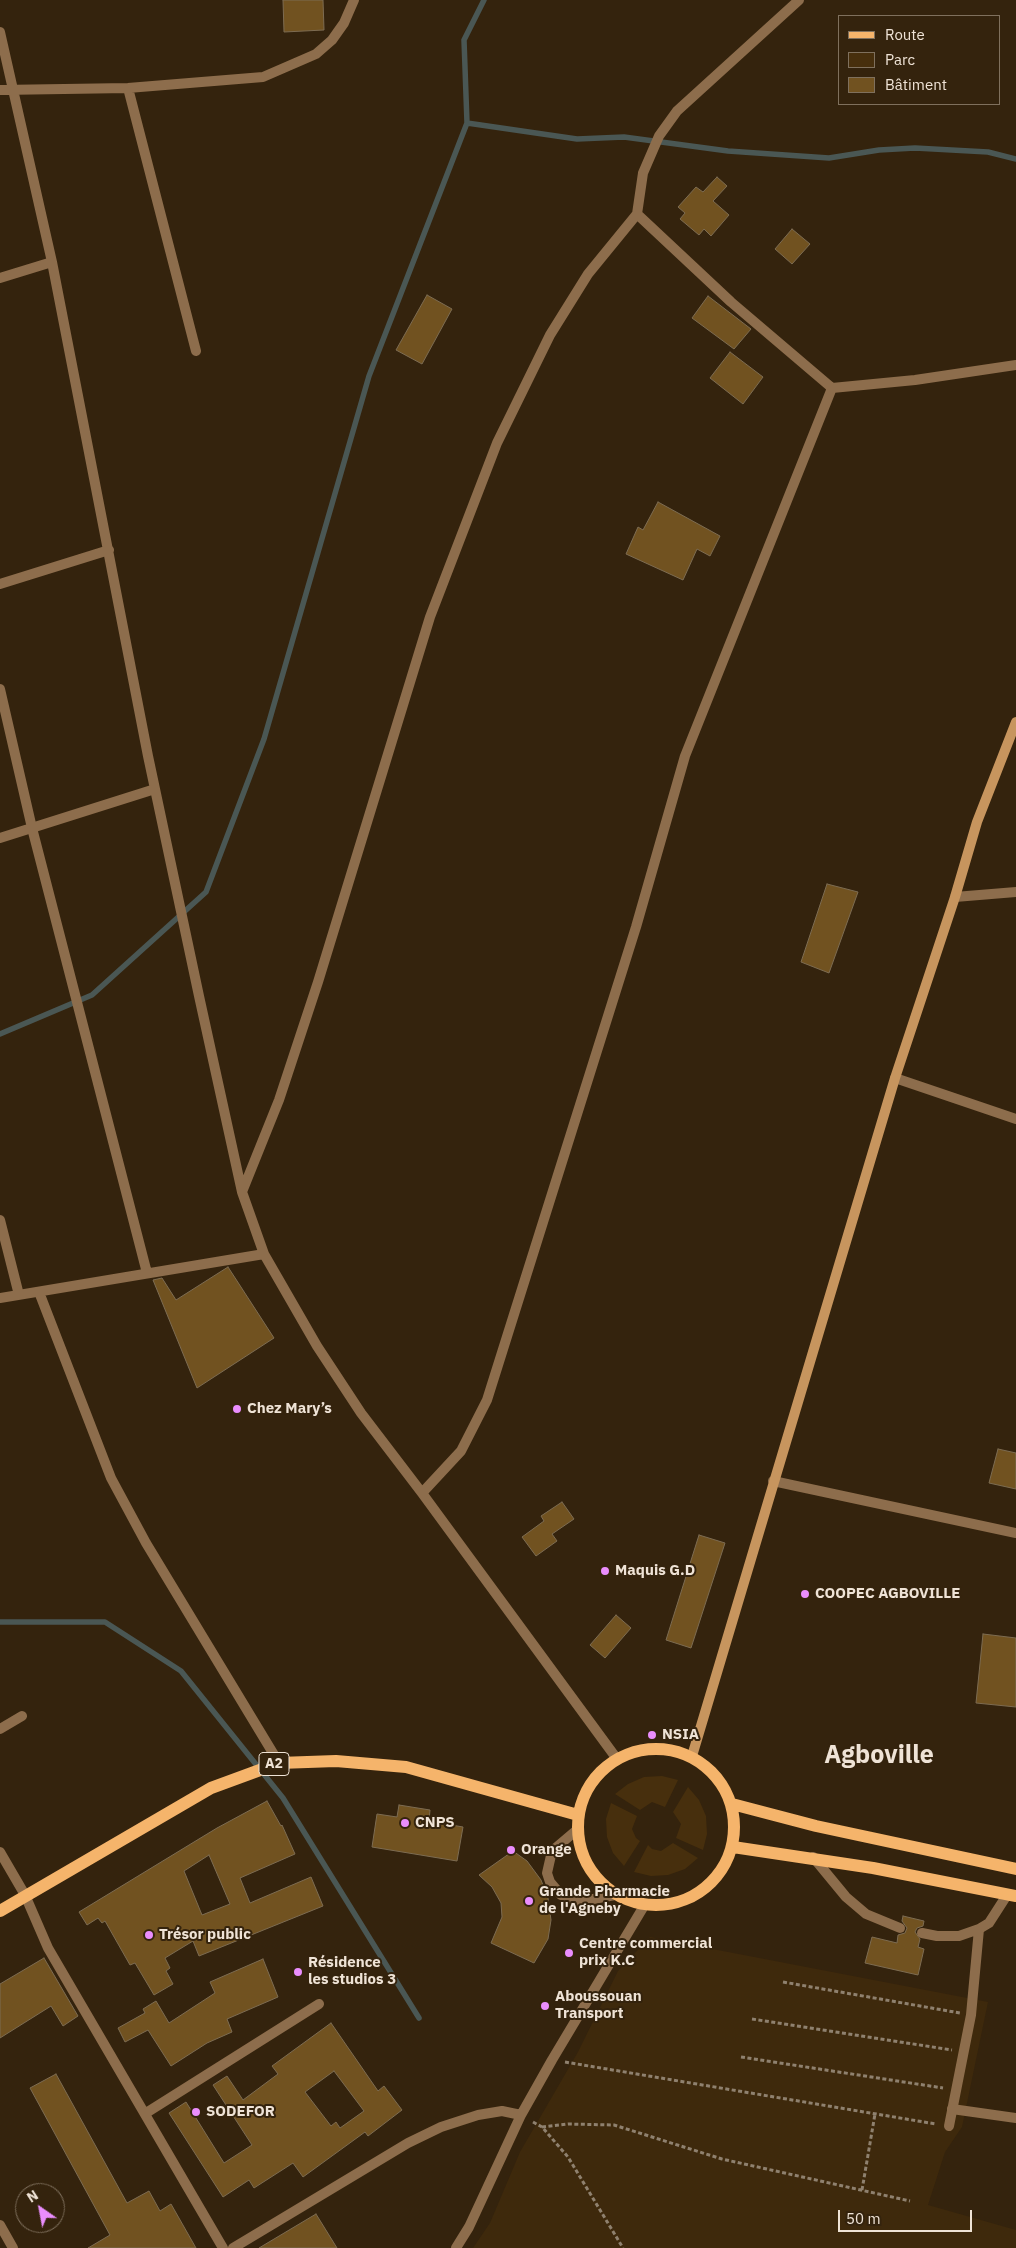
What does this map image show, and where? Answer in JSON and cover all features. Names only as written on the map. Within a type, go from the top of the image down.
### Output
[{"type":"main road","points":[[692,1756],[764,1521],[773,1481],[895,1078],[955,896],[977,822],[1016,722]]},
{"type":"main road","points":[[654,1748],[692,1756],[710,1768],[732,1804],[735,1826],[733,1847],[721,1873],[700,1893],[673,1904],[644,1906],[615,1895],[592,1874],[579,1846],[578,1815],[591,1782],[617,1759],[654,1748]]},
{"type":"main road","name":"A2","points":[[0,1911],[211,1788],[279,1763],[336,1761],[406,1767],[578,1815]]},
{"type":"main road","points":[[732,1804],[816,1826],[1016,1869]]},
{"type":"main road","points":[[733,1847],[813,1857],[1012,1895]]},
{"type":"street","points":[[0,90],[128,88],[263,77],[316,54],[332,40],[344,22],[354,0]]},
{"type":"street","points":[[242,1192],[279,1100],[318,982],[430,617],[497,443],[550,335],[588,274],[637,214],[643,173],[659,136],[677,111],[799,0]]},
{"type":"street","points":[[0,32],[52,262],[155,789],[242,1192],[264,1254],[317,1346],[361,1413],[617,1759]]},
{"type":"street","points":[[128,88],[196,351]]},
{"type":"street","points":[[637,214],[730,302],[832,388],[915,380],[1016,365]]},
{"type":"street","points":[[0,278],[52,262]]},
{"type":"street","points":[[422,1493],[461,1451],[486,1400],[636,927],[685,756],[832,388]]},
{"type":"street","points":[[0,584],[109,550]]},
{"type":"street","points":[[0,689],[32,828],[147,1273]]},
{"type":"street","points":[[0,838],[155,789]]},
{"type":"street","points":[[955,896],[1016,892]]},
{"type":"street","points":[[895,1078],[1016,1119]]},
{"type":"street","points":[[0,1220],[19,1294]]},
{"type":"street","points":[[0,1298],[264,1254]]},
{"type":"street","points":[[40,1292],[111,1478],[146,1543],[279,1763]]},
{"type":"street","points":[[773,1481],[1016,1533]]},
{"type":"street","points":[[0,1729],[22,1716]]},
{"type":"street","points":[[578,1830],[552,1851],[548,1861],[547,1873],[550,1882],[560,1895],[577,1902],[615,1895]]},
{"type":"street","points":[[0,1852],[25,1895],[48,1948],[146,2113],[223,2248]]},
{"type":"street","points":[[813,1857],[846,1897],[866,1914],[900,1928]]},
{"type":"street","points":[[922,1933],[937,1936],[959,1936],[979,1929],[989,1923],[1012,1895]]},
{"type":"street","points":[[456,2248],[469,2228],[521,2115],[644,1906]]},
{"type":"street","points":[[949,2126],[971,2016],[979,1929]]},
{"type":"street","points":[[146,2113],[319,2004]]},
{"type":"street","points":[[952,2110],[1016,2118]]},
{"type":"street","points":[[232,2248],[408,2143],[441,2127],[478,2115],[502,2111],[521,2115]]},
{"type":"street","points":[[0,2225],[13,2248]]},
{"type":"path","points":[[783,1982],[971,2016]]},
{"type":"path","points":[[752,2018],[963,2052]]},
{"type":"path","points":[[741,2057],[956,2090]]},
{"type":"path","points":[[552,2060],[949,2126]]},
{"type":"path","points":[[862,2190],[875,2114]]},
{"type":"path","points":[[521,2115],[542,2127],[568,2157],[623,2248]]},
{"type":"path","points":[[542,2127],[568,2124],[614,2125],[722,2159],[910,2201]]},
{"type":"shaded area","points":[[650,1937],[988,2002],[962,2127],[945,2152],[928,2205],[1016,2230],[1016,2248],[473,2248],[490,2223],[520,2152],[578,2052],[618,1971]]},
{"type":"green space","points":[[662,1776],[678,1780],[665,1807],[652,1802],[640,1810],[615,1794],[628,1784],[644,1777]]},
{"type":"green space","points":[[688,1787],[699,1800],[706,1816],[707,1834],[703,1850],[676,1838],[681,1824],[673,1812]]},
{"type":"green space","points":[[611,1803],[637,1816],[632,1829],[636,1838],[640,1841],[624,1866],[613,1853],[607,1837],[606,1819]]},
{"type":"green space","points":[[673,1843],[698,1858],[685,1869],[668,1875],[651,1876],[634,1872],[648,1845],[652,1849],[661,1851]]},
{"type":"building","points":[[283,0],[323,0],[324,30],[284,32]]},
{"type":"building","points":[[717,177],[727,186],[713,201],[729,215],[711,236],[704,229],[699,235],[680,219],[685,213],[678,207],[696,187],[703,192]]},
{"type":"building","points":[[792,229],[810,244],[792,264],[775,249]]},
{"type":"building","points":[[427,295],[452,309],[422,364],[396,350]]},
{"type":"building","points":[[708,296],[751,329],[734,349],[692,318]]},
{"type":"building","points":[[730,352],[763,377],[743,404],[710,378]]},
{"type":"building","points":[[658,502],[720,536],[710,556],[697,549],[683,580],[626,554],[638,527],[643,530]]},
{"type":"building","points":[[827,884],[858,892],[829,973],[801,962]]},
{"type":"building","points":[[228,1267],[274,1338],[197,1388],[153,1280],[162,1278],[176,1300]]},
{"type":"building","points":[[998,1449],[1016,1453],[1016,1489],[989,1483]]},
{"type":"building","points":[[562,1502],[574,1519],[552,1534],[557,1541],[536,1556],[522,1537],[544,1521],[541,1516]]},
{"type":"building","points":[[699,1535],[725,1543],[691,1648],[666,1640]]},
{"type":"building","points":[[616,1615],[631,1628],[605,1658],[590,1645]]},
{"type":"building","points":[[983,1634],[1016,1638],[1016,1707],[976,1703]]},
{"type":"building","points":[[267,1801],[282,1825],[295,1854],[240,1878],[250,1903],[311,1877],[323,1906],[199,1956],[193,1941],[165,1958],[170,1968],[166,1971],[173,1984],[154,1995],[135,1963],[130,1965],[105,1921],[102,1923],[98,1918],[87,1925],[79,1912],[217,1828]],"holes":[[[209,1855],[230,1904],[202,1915],[184,1871]]]},
{"type":"building","points":[[399,1805],[430,1810],[429,1821],[463,1827],[457,1861],[372,1847],[377,1814],[397,1817]]},
{"type":"building","points":[[513,1851],[527,1861],[541,1880],[548,1898],[551,1920],[548,1939],[534,1963],[491,1943],[502,1917],[501,1903],[492,1887],[479,1875]]},
{"type":"building","points":[[903,1916],[924,1921],[923,1926],[917,1928],[915,1932],[920,1939],[918,1947],[924,1949],[918,1975],[865,1963],[872,1937],[897,1943],[898,1935],[905,1933],[907,1928],[902,1921]]},
{"type":"building","points":[[44,1958],[78,2016],[63,2026],[51,2006],[0,2038],[0,1984]]},
{"type":"building","points":[[263,1959],[278,1997],[227,2019],[232,2032],[207,2043],[171,2066],[148,2030],[125,2042],[118,2028],[145,2013],[143,2009],[156,2001],[169,2023],[215,1993],[210,1982]]},
{"type":"building","points":[[331,2023],[378,2091],[384,2086],[402,2110],[368,2136],[365,2132],[303,2177],[293,2163],[254,2188],[249,2180],[223,2197],[169,2113],[186,2102],[224,2163],[252,2145],[213,2085],[227,2076],[243,2100],[278,2074],[272,2066]],"holes":[[[334,2071],[364,2111],[340,2128],[336,2122],[331,2126],[305,2092]]]},
{"type":"building","points":[[56,2074],[127,2203],[149,2191],[160,2211],[171,2204],[196,2248],[88,2248],[110,2235],[30,2088]]},
{"type":"building","points":[[316,2214],[337,2248],[259,2248]]},
{"type":"waterway","points":[[467,123],[464,40],[484,0]]},
{"type":"waterway","points":[[0,1034],[92,995],[206,892],[264,739],[369,376],[467,123],[577,139],[624,137],[728,151],[829,158],[879,150],[915,148],[988,152],[1016,159]]},
{"type":"waterway","points":[[0,1622],[105,1622],[181,1671],[283,1798],[419,2018]]},
{"type":"place","name":"Chez Mary’s","points":[[237,1409]]},
{"type":"place","name":"Maquis G.D","points":[[605,1571]]},
{"type":"place","name":"COOPEC AGBOVILLE","points":[[805,1594]]},
{"type":"place","name":"NSIA","points":[[652,1735]]},
{"type":"place","name":"CNPS","points":[[405,1823]]},
{"type":"place","name":"Orange","points":[[511,1850]]},
{"type":"place","name":"Grande Pharmacie de l'Agneby","points":[[529,1901]]},
{"type":"place","name":"Trésor public","points":[[149,1935]]},
{"type":"place","name":"Centre commercial prix K.C","points":[[569,1953]]},
{"type":"place","name":"Résidence les studios 3","points":[[298,1972]]},
{"type":"place","name":"Aboussouan Transport","points":[[545,2006]]},
{"type":"place","name":"SODEFOR","points":[[196,2112]]},
{"type":"district","name":"Agboville","points":[[879,1756]]}]
